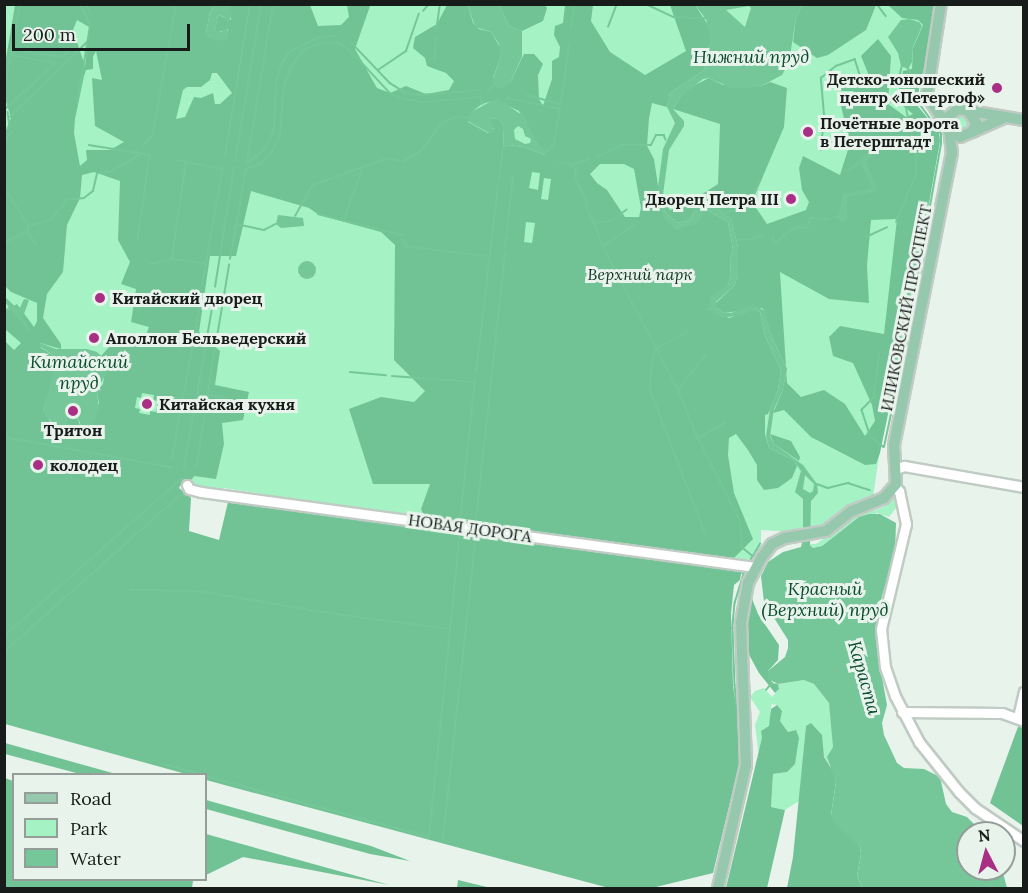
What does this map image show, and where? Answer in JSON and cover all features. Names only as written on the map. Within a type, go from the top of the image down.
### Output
[{"type":"main road","name":"ИЛИКОВСКИЙ ПРОСПЕКТ","points":[[895,487],[894,444],[952,153],[948,129],[927,95],[941,4]]},
{"type":"main road","points":[[965,110],[975,123],[971,133],[960,137],[948,129],[950,115],[965,110],[1023,120]]},
{"type":"main road","points":[[952,153],[957,142],[971,133],[998,119],[1010,117]]},
{"type":"main road","points":[[718,888],[746,765],[742,612],[745,592],[755,567],[772,544],[785,538],[826,531],[852,511],[884,498],[895,487]]},
{"type":"street","points":[[896,469],[904,466],[1023,487]]},
{"type":"street","name":"НОВАЯ ДОРОГА","points":[[187,485],[189,489],[201,492],[755,567]]},
{"type":"street","points":[[895,487],[899,491],[906,524],[881,629],[885,667],[902,712],[920,742],[959,792],[975,808],[1023,841]]},
{"type":"street","points":[[902,712],[1002,713],[1021,719],[1023,692]]},
{"type":"green space","name":"Верхний парк","points":[[4,5],[934,5],[926,64],[919,84],[916,104],[939,132],[940,141],[914,288],[880,449],[873,497],[846,509],[819,529],[795,532],[761,530],[761,545],[753,558],[747,560],[326,504],[224,488],[217,490],[198,487],[185,479],[5,447]]},
{"type":"green space","points":[[15,5],[216,5],[210,12],[206,33],[226,39],[228,29],[216,33],[215,30],[218,15],[231,20],[229,5],[310,5],[318,26],[341,25],[349,17],[347,5],[368,5],[370,6],[355,49],[377,88],[390,93],[406,86],[426,94],[449,90],[454,81],[446,73],[427,66],[425,58],[413,48],[415,37],[437,24],[447,5],[468,5],[473,23],[479,29],[491,32],[500,47],[501,56],[493,78],[510,83],[524,54],[534,54],[543,64],[538,75],[539,99],[543,106],[552,79],[552,61],[559,57],[560,47],[554,35],[555,26],[563,23],[565,5],[593,5],[591,21],[610,52],[645,75],[686,51],[670,5],[695,5],[710,28],[711,42],[705,56],[704,70],[670,93],[667,107],[652,103],[649,118],[647,146],[654,159],[659,192],[657,202],[676,229],[699,220],[702,212],[706,210],[728,222],[733,249],[730,260],[731,274],[728,285],[718,293],[708,309],[729,318],[754,309],[760,312],[765,336],[781,370],[778,390],[768,414],[765,415],[765,434],[769,448],[793,460],[797,466],[792,478],[778,488],[764,490],[757,480],[757,465],[748,450],[736,434],[729,438],[728,455],[734,493],[753,539],[734,558],[425,518],[421,509],[430,484],[373,484],[349,409],[381,397],[414,402],[425,391],[394,360],[395,245],[381,232],[319,215],[309,208],[251,191],[236,256],[210,256],[199,332],[220,351],[215,385],[249,392],[243,420],[222,423],[224,444],[216,479],[194,476],[191,481],[184,479],[179,488],[191,498],[189,531],[219,540],[228,502],[742,568],[740,580],[734,585],[731,613],[733,686],[739,725],[739,765],[713,873],[652,888],[609,888],[207,780],[207,773],[182,773],[5,724],[4,340],[14,350],[21,343],[6,330],[5,312],[17,304],[34,327],[37,321],[37,303],[11,292],[5,286],[4,135],[11,118],[5,98],[4,70]],"holes":[[[77,20],[89,27],[85,66],[73,30]],[[96,51],[102,80],[92,78],[95,126],[124,142],[110,150],[86,150],[87,160],[80,166],[74,133],[75,119],[84,76],[86,70],[93,69],[93,57]],[[212,73],[217,73],[232,93],[220,104],[215,104],[213,93],[201,98],[194,97],[185,117],[176,119],[183,90],[187,87],[201,87],[210,80]],[[496,100],[519,111],[536,143],[546,152],[545,155],[524,147],[507,145],[503,148],[504,127],[499,118],[490,119],[494,129],[488,133],[468,122],[473,111],[482,104]],[[600,164],[624,164],[634,169],[641,208],[639,217],[625,217],[607,190],[590,174]],[[94,172],[120,181],[118,240],[130,262],[121,284],[136,289],[131,322],[149,327],[144,340],[117,338],[101,356],[106,360],[103,384],[97,391],[99,404],[80,425],[76,415],[68,413],[65,427],[59,428],[51,423],[43,410],[54,376],[55,356],[41,348],[40,343],[61,349],[61,344],[43,318],[47,294],[63,272],[67,225],[80,198],[82,175]],[[532,172],[540,173],[538,190],[529,188]],[[544,178],[551,179],[548,200],[541,199]],[[526,222],[535,223],[532,243],[524,242]],[[142,393],[154,395],[153,400],[158,401],[156,412],[150,411],[150,415],[139,413],[140,409],[135,408],[137,397],[141,398]]]},
{"type":"green space","points":[[499,5],[545,5],[547,8],[543,21],[522,31],[509,26]]},
{"type":"green space","points":[[802,5],[876,5],[866,30],[828,55],[817,58],[793,42],[796,18]]},
{"type":"green space","points":[[888,5],[934,5],[926,64],[919,84],[916,104],[939,132],[940,141],[914,288],[880,453],[876,464],[865,465],[811,437],[784,410],[773,413],[782,392],[786,372],[787,383],[801,397],[824,390],[845,404],[865,436],[875,421],[872,405],[853,363],[833,356],[829,337],[840,326],[884,334],[897,219],[871,220],[867,266],[869,303],[829,299],[780,272],[786,367],[770,333],[762,308],[724,313],[716,307],[716,303],[734,286],[738,276],[738,247],[731,219],[718,209],[695,210],[690,220],[677,223],[665,212],[662,202],[663,199],[670,210],[685,205],[718,184],[720,124],[673,109],[680,97],[691,87],[709,78],[723,85],[759,87],[770,82],[787,88],[784,127],[752,202],[767,224],[806,210],[809,202],[802,190],[799,168],[803,156],[840,175],[850,143],[841,106],[854,91],[834,91],[836,86],[865,84],[870,78],[861,56],[878,39],[891,56],[888,104],[906,117],[913,114],[896,103],[903,71],[912,69],[913,48],[923,25],[918,20],[902,18]]},
{"type":"green space","points":[[964,113],[972,126],[963,133],[952,128],[953,116]]},
{"type":"green space","points":[[770,434],[791,441],[800,457],[799,461],[774,444]]},
{"type":"green space","points":[[895,491],[900,503],[889,517],[877,513],[846,527],[822,546],[813,548],[810,544],[816,544],[861,512],[869,509],[874,511],[885,506],[884,501]]},
{"type":"green space","points":[[749,591],[758,614],[779,645],[778,660],[768,671],[772,683],[778,684],[779,689],[775,693],[759,673],[747,651],[746,612]]},
{"type":"green space","points":[[804,680],[814,684],[829,703],[833,747],[828,757],[829,765],[806,726],[799,801],[785,810],[771,807],[773,774],[787,772],[796,730],[788,732],[780,721],[777,705],[772,704],[770,711],[775,724],[759,756],[755,725],[760,712],[750,697],[755,691],[764,688],[772,697],[779,689],[778,684]]},
{"type":"green space","points":[[777,705],[782,711],[780,721],[788,732],[796,730],[799,738],[795,764],[787,772],[773,774],[771,807],[785,810],[767,888],[726,888],[762,738],[761,731],[769,726],[771,709]]},
{"type":"green space","points":[[811,723],[822,735],[824,757],[833,771],[836,782],[831,815],[860,846],[857,876],[862,888],[787,888],[793,857],[806,726]]},
{"type":"green space","points":[[1019,724],[1024,726],[1023,826],[990,803]]},
{"type":"green space","points":[[4,743],[112,773],[76,773],[5,754]]},
{"type":"green space","points":[[5,778],[12,781],[12,881],[193,881],[192,888],[5,888]]},
{"type":"green space","points":[[207,800],[371,846],[410,861],[370,854],[207,809]]},
{"type":"green space","points":[[207,834],[389,885],[243,857],[207,875]]},
{"type":"green space","points":[[458,880],[491,888],[457,888]]},
{"type":"water","points":[[216,5],[229,5],[232,14],[228,23],[224,17],[218,15],[215,31],[221,32],[227,28],[228,34],[226,39],[218,41],[207,38],[206,33],[210,12]]},
{"type":"water","points":[[468,5],[499,5],[509,26],[522,31],[522,57],[510,83],[504,88],[497,88],[492,82],[501,56],[499,44],[491,32],[475,27]]},
{"type":"water","name":"Красный (Верхний) пруд","points":[[695,5],[802,5],[796,18],[789,62],[782,75],[759,87],[746,88],[731,88],[709,78],[703,79],[680,97],[673,109],[684,121],[684,126],[669,150],[662,202],[665,212],[677,223],[690,220],[695,210],[705,204],[731,218],[738,247],[738,276],[734,286],[716,302],[716,307],[724,313],[731,313],[754,304],[766,312],[770,333],[787,369],[782,392],[774,409],[770,436],[774,444],[803,465],[817,484],[818,493],[811,501],[810,545],[813,548],[822,546],[859,517],[869,514],[880,514],[896,523],[895,553],[882,596],[876,627],[878,656],[887,705],[882,723],[884,735],[897,763],[904,768],[924,769],[940,777],[946,804],[952,812],[967,817],[971,821],[956,821],[956,881],[1005,881],[1007,888],[862,888],[857,876],[860,846],[837,827],[831,815],[836,782],[827,757],[833,747],[829,703],[814,684],[804,680],[778,684],[768,679],[768,671],[785,657],[788,640],[764,602],[761,576],[768,562],[783,552],[801,547],[803,538],[803,499],[795,492],[801,471],[793,460],[769,448],[766,436],[770,409],[778,390],[781,370],[765,336],[760,312],[754,309],[742,315],[722,318],[708,309],[711,296],[728,285],[731,274],[730,260],[733,249],[728,222],[706,210],[696,224],[676,229],[667,222],[656,202],[663,149],[675,123],[667,107],[670,93],[704,70],[705,56],[711,42],[706,19]],"holes":[[[749,6],[751,8],[745,27],[726,10]],[[805,475],[814,484],[813,491],[810,493],[803,489]]]},
{"type":"water","points":[[909,19],[919,22],[922,26],[913,47],[912,62],[908,69],[901,66],[898,53],[888,37],[901,20]]},
{"type":"water","points":[[497,98],[525,117],[536,143],[547,152],[545,155],[524,147],[507,145],[503,149],[504,127],[499,118],[490,119],[494,132],[491,134],[469,122],[467,118],[473,111]],"holes":[[[518,126],[523,129],[525,136],[531,139],[530,143],[525,144],[515,139],[514,130]]]},
{"type":"water","points":[[878,138],[882,142],[882,147],[866,161],[877,191],[847,197],[847,220],[840,222],[838,217],[843,194],[873,188],[861,164],[846,171],[877,145],[875,140]]},
{"type":"water","points":[[278,215],[303,218],[304,226],[281,228],[276,224]]},
{"type":"water","points":[[307,261],[313,264],[316,270],[313,276],[307,279],[301,276],[298,270],[301,264]]},
{"type":"water","points":[[4,296],[19,310],[24,299],[29,300],[23,317],[32,336],[5,302]]},
{"type":"water","name":"Китайский пруд","points":[[40,343],[56,349],[87,349],[97,352],[106,360],[108,369],[97,391],[99,410],[93,425],[82,427],[76,415],[68,413],[65,427],[59,428],[45,416],[43,410],[56,362],[55,356],[39,346]]},
{"type":"waterway","points":[[13,45],[20,4]]},
{"type":"waterway","points":[[77,104],[90,26],[80,4]]},
{"type":"waterway","points":[[86,4],[91,14]]},
{"type":"waterway","points":[[143,146],[153,134],[176,4]]},
{"type":"waterway","points":[[225,155],[250,4]]},
{"type":"waterway","points":[[235,161],[261,4]]},
{"type":"waterway","points":[[247,162],[273,4]]},
{"type":"waterway","points":[[423,11],[429,4]]},
{"type":"waterway","points":[[436,32],[440,4]]},
{"type":"waterway","points":[[571,29],[575,4]]},
{"type":"waterway","points":[[608,27],[617,4]]},
{"type":"waterway","points":[[646,4],[674,17],[706,18]]},
{"type":"waterway","points":[[877,4],[886,16]]},
{"type":"waterway","points":[[378,70],[406,51],[419,14]]},
{"type":"waterway","points":[[247,163],[263,151],[270,140],[274,129],[276,84],[281,64],[289,52],[316,38],[334,36]]},
{"type":"waterway","points":[[435,61],[436,37]]},
{"type":"waterway","points":[[350,41],[390,83],[406,93],[421,95],[480,90]]},
{"type":"waterway","points":[[10,117],[87,42]]},
{"type":"waterway","points":[[230,259],[246,169],[260,164],[271,153],[280,136],[284,86],[291,67],[302,51],[317,44],[338,42],[353,53],[391,94],[424,102],[481,97],[483,104]]},
{"type":"waterway","points":[[527,95],[561,104],[569,44]]},
{"type":"waterway","points":[[12,49],[62,57],[75,46]]},
{"type":"waterway","points":[[4,92],[12,47]]},
{"type":"waterway","points":[[11,55],[55,63]]},
{"type":"waterway","points":[[821,150],[824,115],[821,78],[836,66],[855,59],[862,80]]},
{"type":"waterway","points":[[4,106],[6,108],[56,63]]},
{"type":"waterway","points":[[902,67],[899,80],[907,91]]},
{"type":"waterway","points":[[908,68],[919,84],[918,100]]},
{"type":"waterway","points":[[488,91],[494,85]]},
{"type":"waterway","points":[[865,85],[873,94],[895,103]]},
{"type":"waterway","points":[[505,104],[508,98],[560,109],[554,145],[547,152]]},
{"type":"waterway","points":[[896,222],[916,175],[916,155],[905,104]]},
{"type":"waterway","points":[[880,351],[874,398],[862,410],[871,437],[884,447],[905,348],[941,143],[941,134],[920,105]]},
{"type":"waterway","points":[[8,112],[10,126]]},
{"type":"waterway","points":[[295,216],[313,185],[388,158],[403,162],[423,149],[442,123],[456,117],[467,118]]},
{"type":"waterway","points":[[4,141],[12,132]]},
{"type":"waterway","points":[[598,157],[622,145],[651,145],[656,135],[664,135],[666,140]]},
{"type":"waterway","points":[[89,145],[150,155],[138,239]]},
{"type":"waterway","points":[[499,180],[503,149]]},
{"type":"waterway","points":[[61,209],[66,200],[84,198],[93,191],[97,173],[110,172],[141,154]]},
{"type":"waterway","points":[[559,162],[572,165],[589,159]]},
{"type":"waterway","points":[[176,160],[223,169],[203,284]]},
{"type":"waterway","points":[[172,259],[186,162]]},
{"type":"waterway","points":[[572,165],[576,170],[576,180],[587,200],[587,207],[606,252],[657,349],[654,355],[650,389],[705,532]]},
{"type":"waterway","points":[[215,287],[234,168]]},
{"type":"waterway","points":[[344,219],[362,170]]},
{"type":"waterway","points":[[507,230],[513,176]]},
{"type":"waterway","points":[[751,200],[759,182]]},
{"type":"waterway","points":[[476,373],[498,186]]},
{"type":"waterway","points":[[4,187],[29,226],[28,232],[4,243]]},
{"type":"waterway","points":[[723,213],[737,210],[746,204]]},
{"type":"waterway","points":[[594,223],[611,221],[626,210]]},
{"type":"waterway","points":[[31,225],[51,220],[58,211]]},
{"type":"waterway","points":[[318,214],[402,235]]},
{"type":"waterway","points":[[773,236],[774,243],[796,227],[807,228],[811,218],[829,219]]},
{"type":"waterway","points":[[236,224],[264,230],[276,224]]},
{"type":"waterway","points":[[605,245],[634,225]]},
{"type":"waterway","points":[[866,237],[887,227]]},
{"type":"waterway","points":[[29,234],[37,245]]},
{"type":"waterway","points":[[736,239],[752,239],[763,235]]},
{"type":"waterway","points":[[505,248],[507,236]]},
{"type":"waterway","points":[[403,239],[406,246],[487,256]]},
{"type":"waterway","points":[[476,520],[505,253]]},
{"type":"waterway","points":[[150,264],[172,259],[206,264]]},
{"type":"waterway","points":[[217,337],[229,265]]},
{"type":"waterway","points":[[172,458],[202,293]]},
{"type":"waterway","points":[[184,469],[214,297]]},
{"type":"waterway","points":[[4,313],[9,308]]},
{"type":"waterway","points":[[688,332],[657,349],[678,389],[705,356]]},
{"type":"waterway","points":[[216,343],[208,395],[224,397]]},
{"type":"waterway","points":[[350,372],[386,375]]},
{"type":"waterway","points":[[392,376],[475,382]]},
{"type":"waterway","points":[[460,522],[475,380]]},
{"type":"waterway","points":[[678,389],[698,438],[740,520],[743,548],[753,556],[751,560]]},
{"type":"waterway","points":[[196,468],[206,407]]},
{"type":"waterway","points":[[699,438],[725,423]]},
{"type":"waterway","points":[[4,437],[171,467]]},
{"type":"waterway","points":[[4,636],[181,479]]},
{"type":"waterway","points":[[817,484],[828,488],[848,483],[870,490]]},
{"type":"waterway","points":[[4,652],[180,495],[194,496]]},
{"type":"waterway","points":[[205,497],[220,500]]},
{"type":"waterway","points":[[229,502],[458,535]]},
{"type":"waterway","points":[[207,776],[429,837],[460,531]]},
{"type":"waterway","points":[[443,838],[476,534]]},
{"type":"waterway","points":[[516,539],[702,565]]},
{"type":"waterway","points":[[753,556],[760,544]]},
{"type":"waterway","points":[[707,566],[740,571],[744,574],[735,603],[733,628],[739,727]]},
{"type":"waterway","points":[[131,590],[200,591],[322,612],[448,629]]},
{"type":"waterway","points":[[766,690],[772,683]]},
{"type":"waterway","points":[[749,685],[750,697]]},
{"type":"waterway","points":[[165,764],[197,773]]},
{"type":"waterway","points":[[712,888],[717,867]]},
{"type":"place","name":"Детско-юношеский центр «Петергоф»","points":[[997,88]]},
{"type":"place","name":"Почётные ворота в Петерштадт","points":[[808,132]]},
{"type":"place","name":"Дворец Петра III","points":[[791,199]]},
{"type":"place","name":"Китайский дворец","points":[[100,298]]},
{"type":"place","name":"Аполлон Бельведерский","points":[[94,338]]},
{"type":"place","name":"Китайская кухня","points":[[147,404]]},
{"type":"place","name":"Тритон","points":[[73,411]]},
{"type":"place","name":"колодец","points":[[38,465]]},
{"type":"water label","name":"Нижний пруд","points":[[751,57]]},
{"type":"water label","name":"Караста","points":[[864,678]]}]
